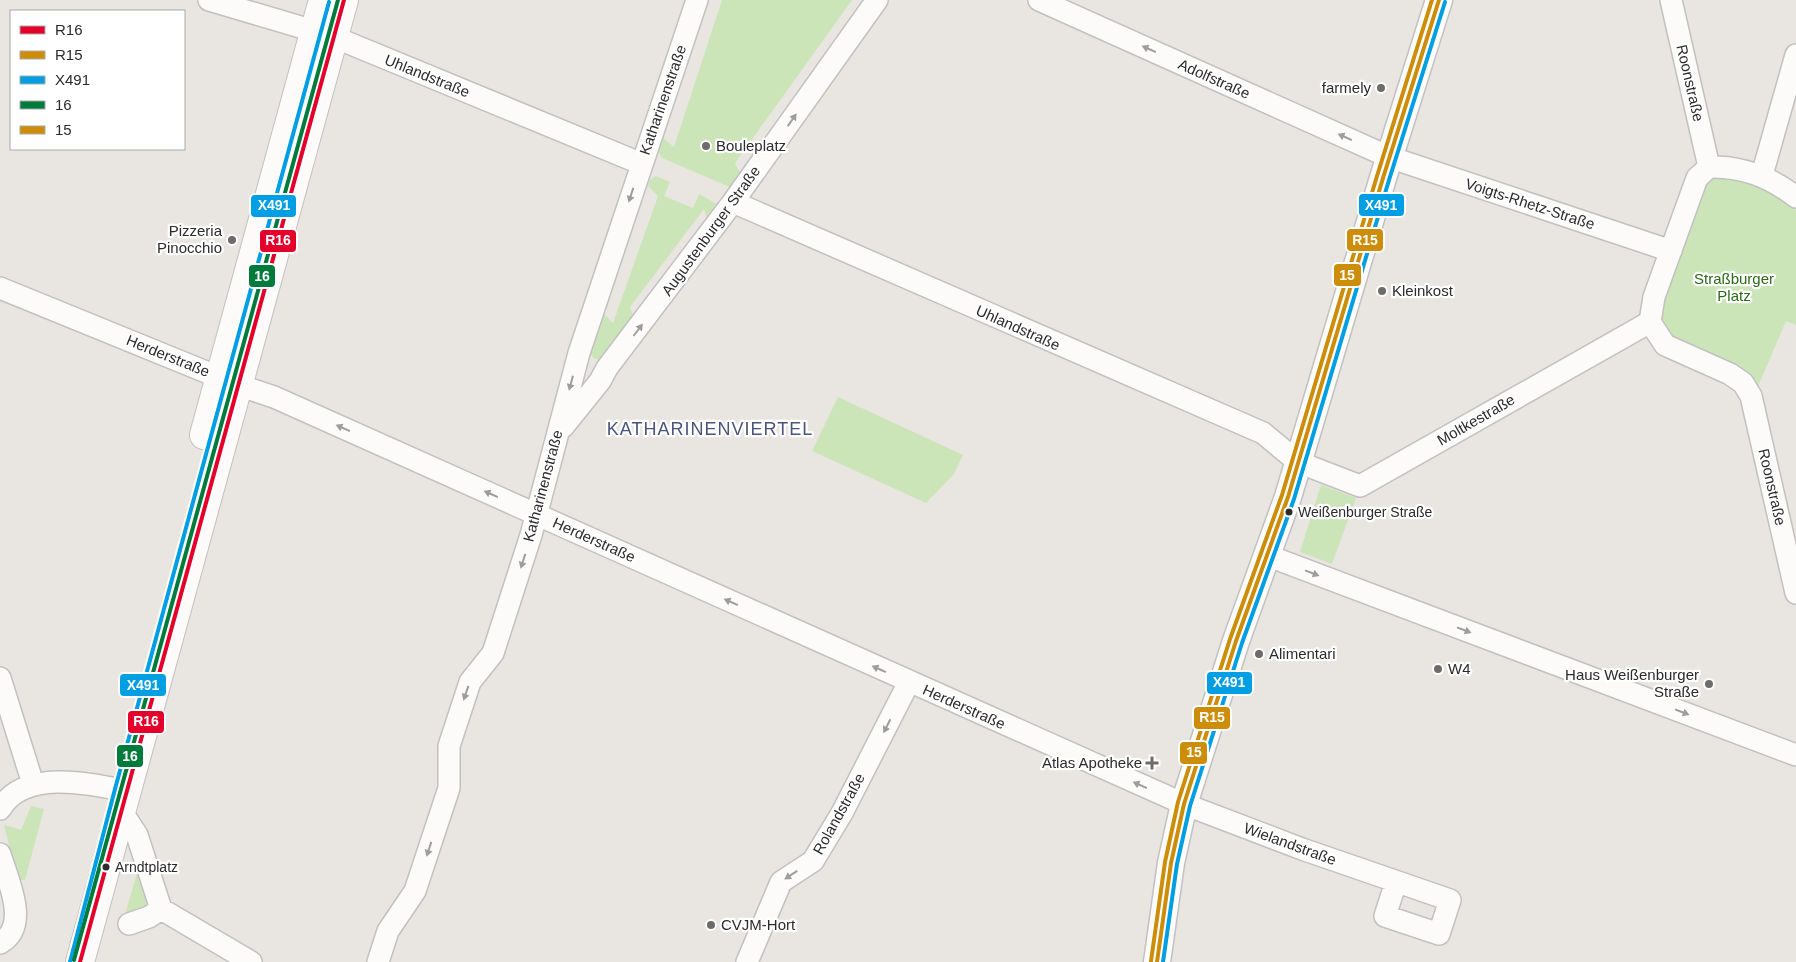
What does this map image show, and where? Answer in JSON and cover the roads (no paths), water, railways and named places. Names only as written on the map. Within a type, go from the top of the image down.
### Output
[{"type":"main road","points":[[323,0],[324,34]]},
{"type":"main road","points":[[80,962],[119,796],[229,381],[324,34],[344,0]]},
{"type":"main road","points":[[64,962],[119,796]]},
{"type":"street","name":"Uhlandstraße","points":[[209,0],[324,34],[642,164]]},
{"type":"street","name":"Katharinenstraße","points":[[378,962],[388,931],[415,891],[449,788],[449,746],[470,682],[493,653],[531,535],[579,353],[697,0]]},
{"type":"street","name":"Augustenburger Straße","points":[[558,433],[600,381],[607,368],[733,202],[877,0]]},
{"type":"street","name":"Adolfstraße","points":[[1039,0],[1389,157]]},
{"type":"street","points":[[1156,962],[1170,863],[1184,804],[1236,641],[1298,462],[1389,157],[1439,0]]},
{"type":"street","name":"Roonstraße","points":[[1671,0],[1709,166]]},
{"type":"street","points":[[1762,175],[1796,55]]},
{"type":"street","name":"Voigts-Rhetz-Straße","points":[[1389,157],[1670,251]]},
{"type":"street","points":[[1650,322],[1654,297],[1697,178],[1709,166],[1727,166],[1762,175],[1777,182],[1796,197]]},
{"type":"street","name":"Uhlandstraße","points":[[733,202],[1263,433],[1298,462]]},
{"type":"street","name":"Herderstraße","points":[[0,288],[229,381],[274,397],[1184,804]]},
{"type":"street","name":"Roonstraße","points":[[1650,322],[1665,345],[1730,374],[1743,383],[1751,396],[1796,593]]},
{"type":"street","name":"Moltkestraße","points":[[1298,462],[1360,486],[1650,322]]},
{"type":"street","points":[[579,353],[584,363],[591,368],[599,370],[607,368]]},
{"type":"street","points":[[1266,555],[1796,755]]},
{"type":"street","points":[[0,678],[33,784]]},
{"type":"street","name":"Rolandstraße","points":[[747,962],[781,882],[813,861],[842,813],[909,682]]},
{"type":"street","points":[[0,809],[6,800],[18,790],[33,784],[58,783],[119,796],[137,835],[161,910],[251,962]]},
{"type":"street","name":"Wielandstraße","points":[[1184,804],[1396,882]]},
{"type":"street","points":[[0,854],[16,912],[15,923],[10,934],[0,943]]},
{"type":"street","points":[[129,924],[149,917],[161,910]]},
{"type":"place","name":"farmely","points":[[1381,88]]},
{"type":"place","name":"Bouleplatz","points":[[706,146]]},
{"type":"place","name":"Pizzeria Pinocchio","points":[[232,240]]},
{"type":"place","name":"Kleinkost","points":[[1382,291]]},
{"type":"place","name":"Weißenburger Straße","points":[[1289,512]]},
{"type":"place","name":"Alimentari","points":[[1259,654]]},
{"type":"place","name":"W4","points":[[1438,669]]},
{"type":"place","name":"Haus Weißenburger Straße","points":[[1709,684]]},
{"type":"place","name":"Atlas Apotheke","points":[[1152,763]]},
{"type":"place","name":"Arndtplatz","points":[[106,867]]},
{"type":"place","name":"CVJM-Hort","points":[[711,925]]},
{"type":"district","name":"KATHARINENVIERTEL","points":[[710,429]]},
{"type":"park label","name":"Straßburger Platz","points":[[1734,288]]}]
